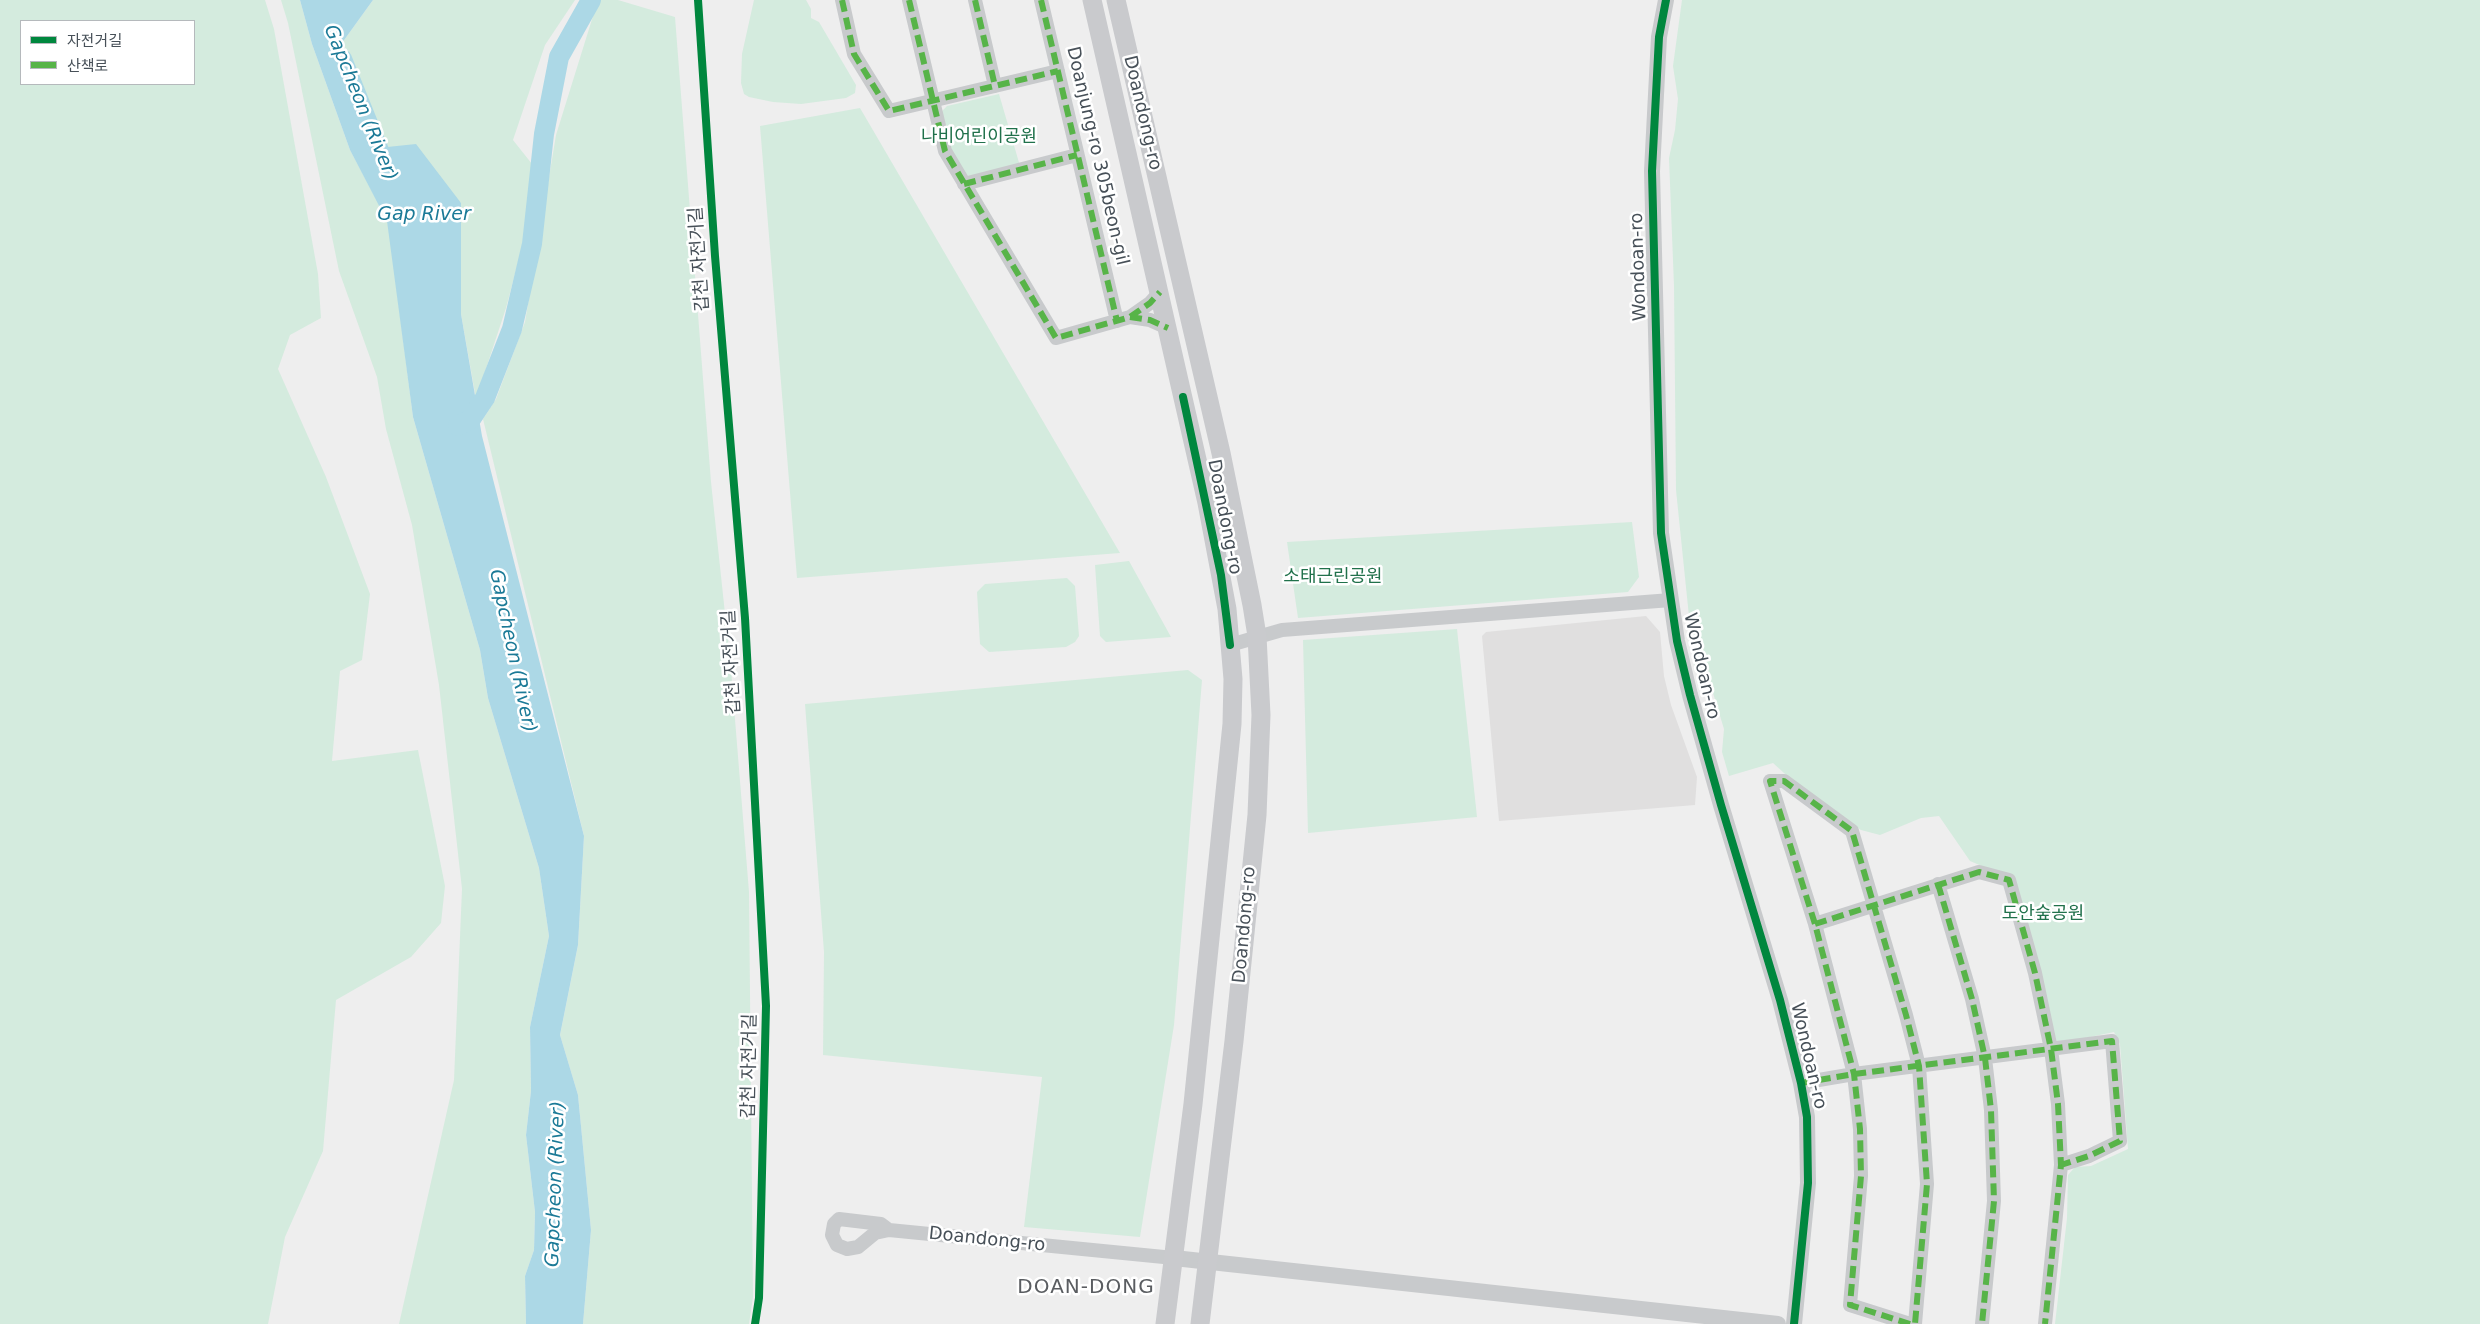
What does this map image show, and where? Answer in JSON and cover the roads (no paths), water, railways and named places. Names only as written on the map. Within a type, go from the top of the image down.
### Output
[{"type":"main road","name":"Doandong-ro","points":[[1092,0],[1160,292],[1221,575],[1233,679],[1232,724],[1193,1104],[1165,1324]]},
{"type":"main road","name":"Doandong-ro","points":[[1116,0],[1222,453],[1257,636],[1261,715],[1256,815],[1230,1068],[1200,1324]]},
{"type":"street","points":[[842,0],[854,54],[889,111],[1058,71]]},
{"type":"street","points":[[909,0],[944,151],[1056,338],[1130,317],[1150,304],[1160,292]]},
{"type":"street","points":[[975,0],[995,86]]},
{"type":"street","name":"Doanjung-ro 305beon-gil","points":[[1041,0],[1117,321]]},
{"type":"street","name":"Wondoan-ro","points":[[1666,0],[1660,37],[1656,91],[1652,207],[1661,533],[1677,641],[1690,694],[1721,805],[1780,1000],[1801,1083],[1807,1117],[1808,1183],[1794,1324]]},
{"type":"street","points":[[964,184],[1078,155]]},
{"type":"street","points":[[1130,317],[1150,320],[1168,328]]},
{"type":"street","points":[[1230,645],[1282,630],[1671,600]]},
{"type":"street","points":[[1910,1324],[1850,1305],[1861,1176],[1860,1129],[1854,1074],[1815,924],[1770,781],[1784,781],[1852,831],[1919,1066],[1926,1184],[1915,1324]]},
{"type":"street","points":[[1815,924],[1978,872],[2009,880],[2036,973],[2051,1049],[2058,1104],[2061,1165],[2045,1324]]},
{"type":"street","points":[[1938,884],[1967,982],[1985,1058],[1991,1110],[1994,1201],[1982,1324]]},
{"type":"street","points":[[1801,1083],[1854,1074],[2112,1040],[2120,1141],[2089,1156],[2061,1165]]},
{"type":"street","name":"Doandong-ro","points":[[889,1230],[1174,1258]]},
{"type":"street","points":[[1174,1258],[1778,1324]]},
{"type":"water","name":"Gap River","points":[[300,0],[373,0],[342,43],[368,149],[416,144],[461,203],[461,314],[482,436],[584,836],[578,945],[560,1035],[578,1095],[591,1230],[583,1324],[526,1324],[525,1276],[534,1250],[535,1212],[526,1135],[531,1091],[530,1027],[549,936],[539,868],[488,698],[480,650],[413,417],[387,221],[350,150],[312,44]]},
{"type":"waterway","points":[[458,426],[471,419],[485,398],[512,329],[532,244],[544,134],[559,57],[591,0]]},
{"type":"waterway","name":"Gapcheon (River)","points":[[342,59],[388,173]]},
{"type":"district","name":"DOAN-DONG","points":[[1086,1288]]},
{"type":"park label","name":"나비어린이공원","points":[[979,137]]},
{"type":"park label","name":"소태근린공원","points":[[1333,577]]},
{"type":"park label","name":"도안숲공원","points":[[2043,914]]}]
